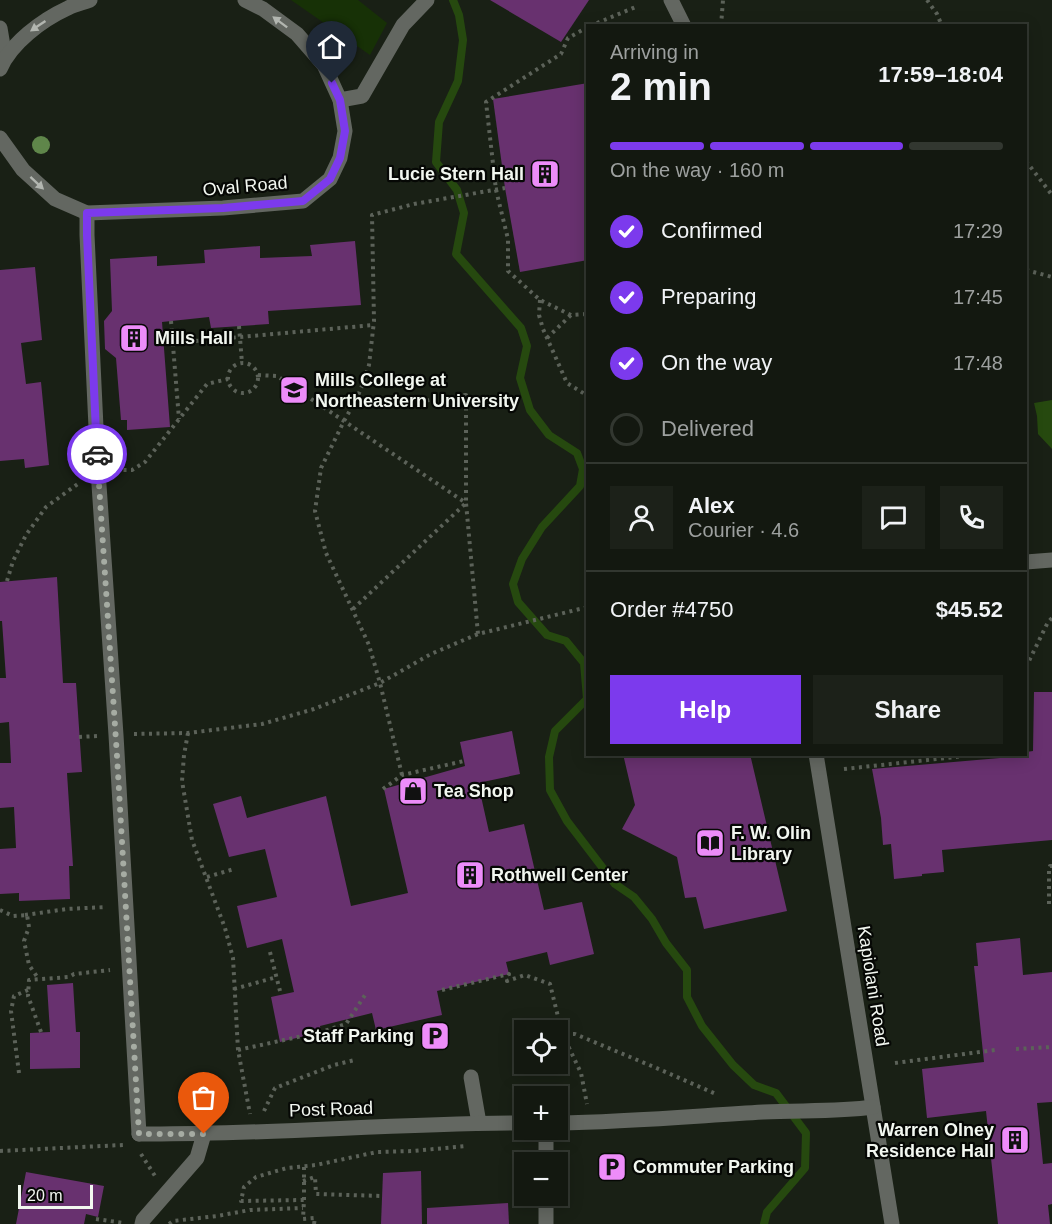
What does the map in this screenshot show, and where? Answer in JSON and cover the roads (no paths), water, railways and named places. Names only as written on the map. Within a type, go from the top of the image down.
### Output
[{"type":"street","points":[[3,63],[31,30],[68,8],[90,0]]},
{"type":"street","name":"Oval Road","points":[[0,138],[23,170],[55,199],[87,213],[223,208],[303,201],[330,179],[340,158],[345,131],[340,100],[324,65],[297,34],[263,9],[246,0]]},
{"type":"street","points":[[671,0],[683,24]]},
{"type":"street","points":[[340,100],[362,96],[404,25],[425,1]]},
{"type":"street","points":[[0,28],[3,63]]},
{"type":"street","name":"Post Road","points":[[87,213],[98,470],[139,1134],[204,1134],[514,1123]]},
{"type":"street","points":[[1027,562],[1052,560]]},
{"type":"street","name":"Kapiolani Road","points":[[816,756],[892,1224]]},
{"type":"street","points":[[471,1077],[479,1123]]},
{"type":"street","points":[[568,1123],[766,1112],[854,1110],[873,1107]]},
{"type":"street","points":[[142,1224],[197,1158],[204,1134]]},
{"type":"street","points":[[546,1206],[546,1224]]},
{"type":"waterway","points":[[453,0],[459,15],[463,40],[458,81],[439,122],[436,162],[457,190],[464,213],[456,254],[521,328],[527,346],[520,378],[530,410],[549,435],[577,453],[583,469],[580,486],[542,527],[522,559],[513,584],[518,602],[547,635],[566,641],[584,663],[586,687]]},
{"type":"waterway","points":[[586,700],[555,731],[549,757],[550,790],[567,821],[615,884],[634,897],[652,919],[666,943],[687,970],[687,997],[702,1026],[733,1065],[754,1085],[776,1093],[806,1133],[805,1168],[767,1212],[764,1224]]},
{"type":"place","name":"Lucie Stern Hall","points":[[545,174]]},
{"type":"place","name":"Mills Hall","points":[[134,338]]},
{"type":"place","name":"Mills College at Northeastern University","points":[[294,390]]},
{"type":"place","name":"Tea Shop","points":[[413,791]]},
{"type":"place","name":"F. W. Olin Library","points":[[710,843]]},
{"type":"place","name":"Rothwell Center","points":[[470,875]]},
{"type":"place","name":"Staff Parking","points":[[435,1036]]},
{"type":"place","name":"Warren Olney Residence Hall","points":[[1015,1140]]},
{"type":"place","name":"Commuter Parking","points":[[612,1167]]}]
